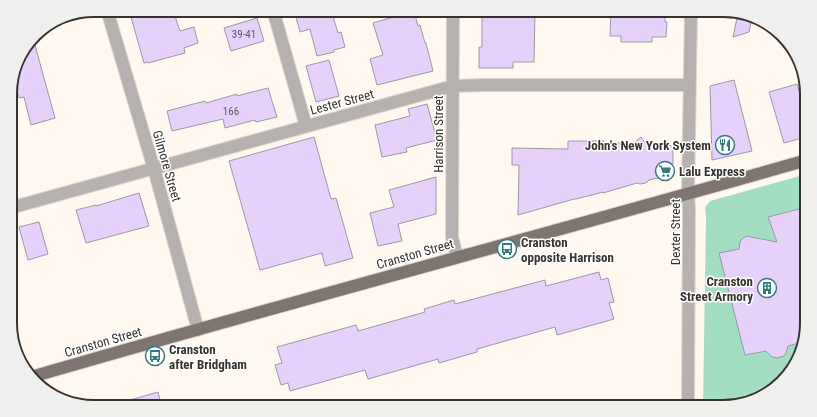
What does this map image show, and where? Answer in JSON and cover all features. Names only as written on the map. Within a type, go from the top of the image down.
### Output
[{"type":"main road","name":"Cranston Street","points":[[37,375],[800,162]]},
{"type":"street","name":"Gilmore Street","points":[[109,17],[154,168],[198,330]]},
{"type":"street","points":[[275,17],[306,126]]},
{"type":"street","name":"Harrison Street","points":[[453,17],[452,237],[457,257]]},
{"type":"street","name":"Dexter Street","points":[[688,400],[688,193],[691,17]]},
{"type":"street","name":"Lester Street","points":[[17,206],[453,86],[689,84]]},
{"type":"green space","points":[[800,176],[799,338],[787,366],[774,381],[757,392],[738,399],[703,400],[705,207],[710,201]]},
{"type":"building","points":[[131,17],[175,17],[180,31],[194,27],[198,43],[184,48],[185,53],[144,63]]},
{"type":"building","points":[[296,17],[333,17],[338,33],[341,32],[345,47],[334,50],[334,52],[317,56],[310,29],[300,32]]},
{"type":"building","points":[[394,17],[416,17],[426,43],[433,71],[377,85],[370,59],[383,55],[373,23]]},
{"type":"building","points":[[482,17],[535,17],[534,62],[513,62],[513,68],[479,68],[479,47],[482,47]]},
{"type":"building","points":[[611,17],[665,17],[665,22],[667,22],[666,37],[652,37],[652,42],[621,42],[621,36],[610,36]]},
{"type":"building","points":[[257,18],[264,41],[231,51],[224,28]]},
{"type":"building","points":[[737,18],[751,22],[749,32],[733,37]]},
{"type":"building","points":[[35,45],[55,118],[31,125],[24,97],[19,98],[17,89],[20,74],[27,55]]},
{"type":"building","points":[[329,60],[339,96],[316,102],[306,66]]},
{"type":"building","points":[[734,80],[752,151],[712,160],[710,86]]},
{"type":"building","points":[[797,84],[800,94],[800,139],[784,143],[769,92]]},
{"type":"building","points":[[268,88],[277,117],[256,122],[255,120],[225,128],[223,119],[172,131],[167,111],[205,101],[206,103],[237,94],[237,96]]},
{"type":"building","points":[[427,104],[437,140],[406,148],[407,152],[382,157],[375,125],[410,116],[408,109]]},
{"type":"building","points":[[314,137],[331,199],[336,198],[353,258],[325,266],[322,253],[260,270],[229,161]]},
{"type":"building","points":[[641,137],[645,143],[666,143],[673,147],[673,164],[671,165],[671,175],[649,180],[646,183],[637,183],[518,215],[519,165],[512,165],[512,148],[568,149],[568,141],[634,143]]},
{"type":"building","points":[[436,177],[436,214],[398,224],[402,241],[378,246],[370,213],[394,207],[389,190]]},
{"type":"building","points":[[139,193],[149,226],[86,243],[76,210],[96,206]]},
{"type":"building","name":"Cranston Street Armory","points":[[800,209],[799,338],[797,344],[788,346],[784,356],[777,358],[772,357],[766,351],[745,355],[719,253],[739,249],[740,242],[746,236],[777,242],[768,217]]},
{"type":"building","points":[[39,222],[48,254],[28,260],[19,227]]},
{"type":"building","points":[[599,272],[601,280],[608,278],[614,302],[609,303],[614,319],[557,335],[555,327],[477,349],[477,352],[439,363],[438,359],[368,379],[365,370],[290,391],[288,383],[281,385],[275,365],[282,363],[277,347],[356,325],[358,331],[425,312],[424,309],[454,300],[455,304],[545,280],[546,286]]},
{"type":"building","points":[[158,392],[160,400],[130,400]]},
{"type":"place","name":"John's New York System","points":[[725,145]]},
{"type":"place","name":"Lalu Express","points":[[665,171]]},
{"type":"place","name":"Cranston opposite Harrison","points":[[507,249]]},
{"type":"place","name":"Cranston Street Armory","points":[[767,288]]},
{"type":"place","name":"Cranston after Bridgham","points":[[155,356]]}]
